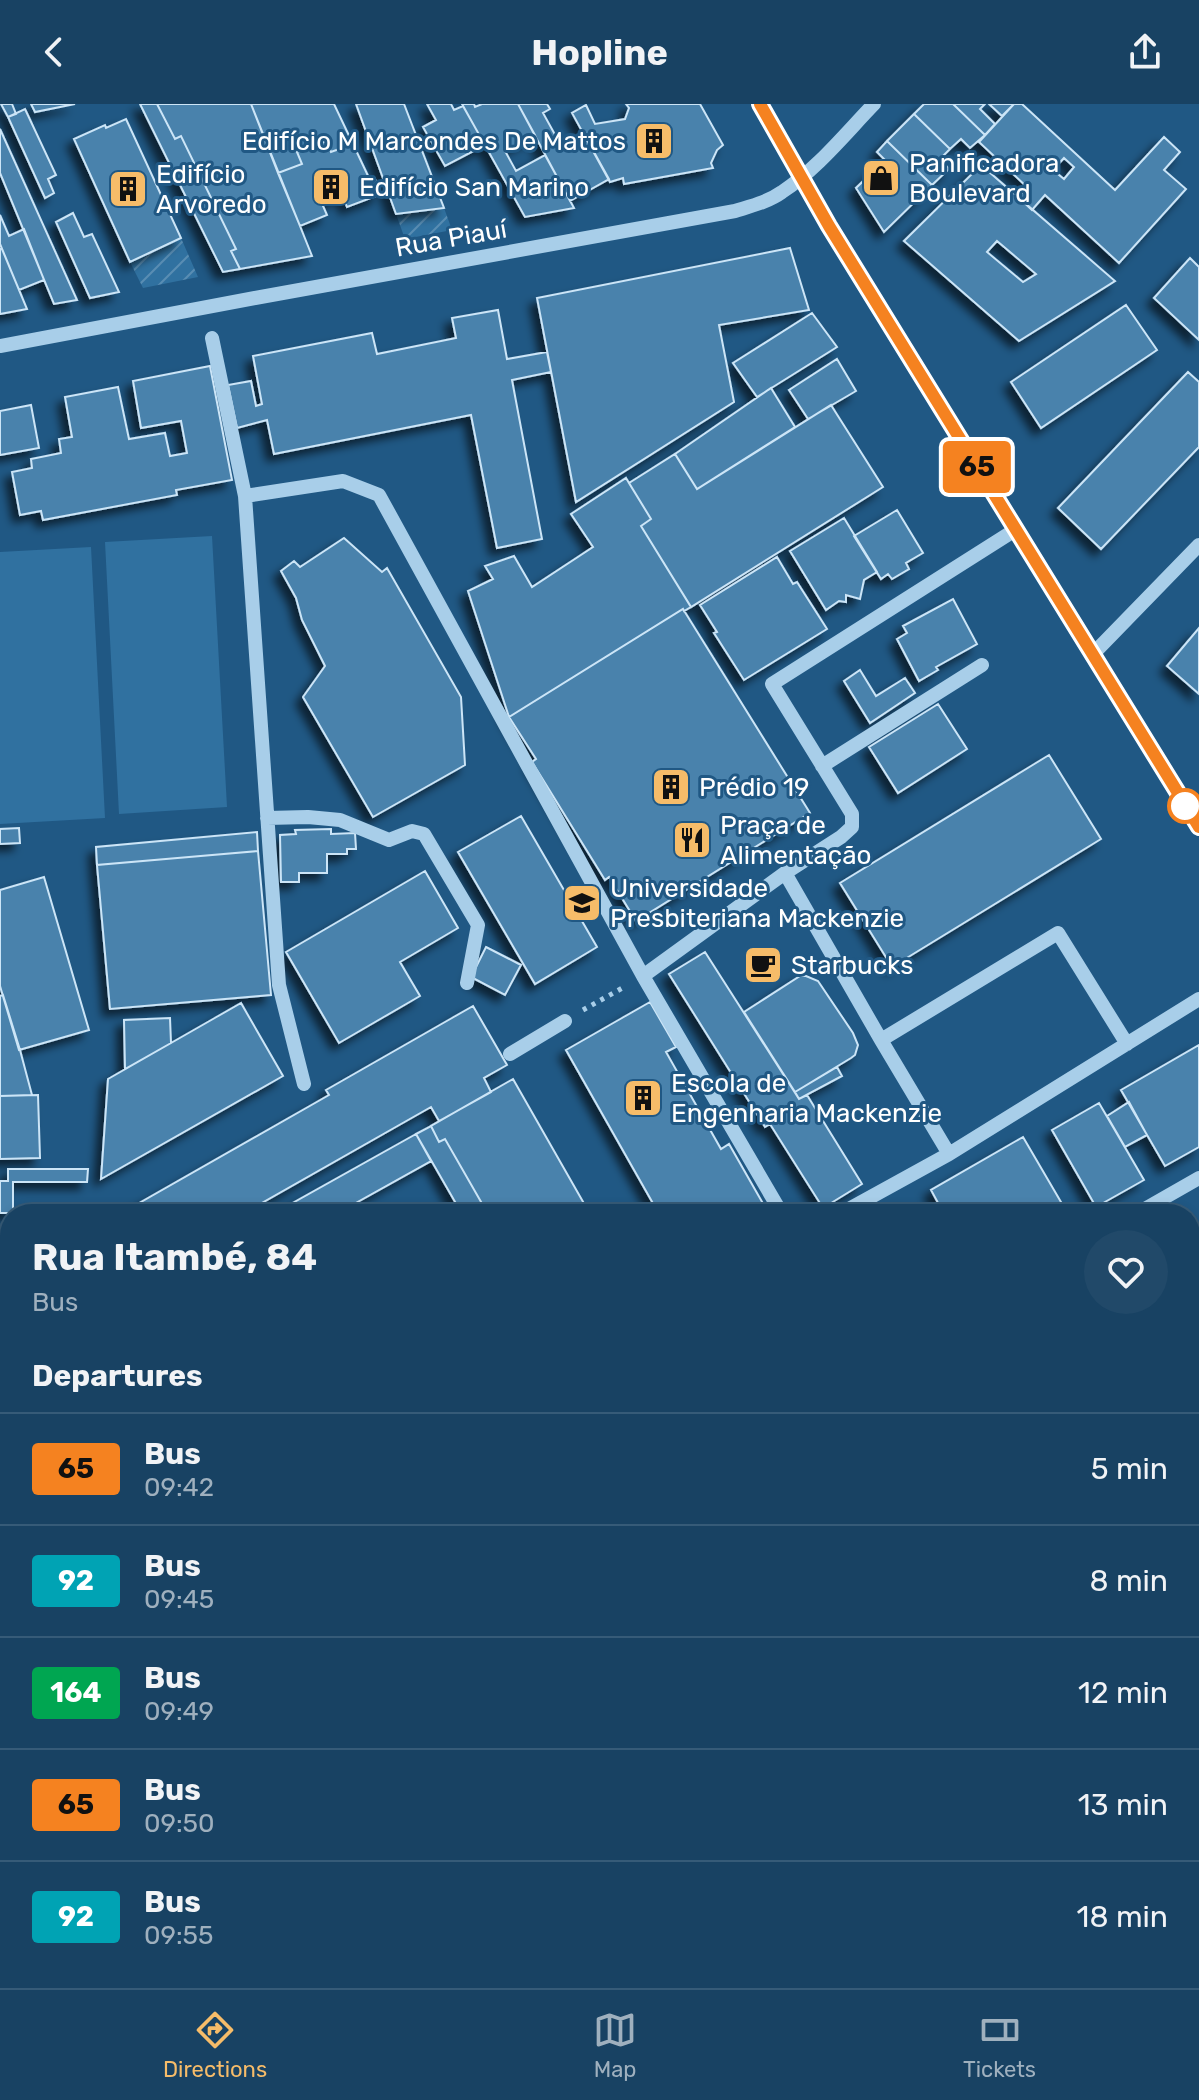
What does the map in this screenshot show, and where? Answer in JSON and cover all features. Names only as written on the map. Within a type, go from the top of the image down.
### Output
[{"type":"street","points":[[760,104],[829,226],[1199,827]]},
{"type":"street","name":"Rua Piauí","points":[[0,346],[735,211],[762,203],[801,178],[874,104]]},
{"type":"street","points":[[212,338],[245,496],[279,985],[304,1084]]},
{"type":"street","points":[[245,496],[343,481],[379,495],[643,976],[776,1204]]},
{"type":"street","points":[[643,976],[852,827],[852,814],[772,684],[1015,530]]},
{"type":"street","points":[[1092,655],[1199,545]]},
{"type":"street","points":[[822,766],[982,665]]},
{"type":"street","points":[[267,818],[340,820],[389,840],[412,831],[424,834],[478,925],[467,983]]},
{"type":"street","points":[[785,873],[949,1154]]},
{"type":"street","points":[[881,1040],[1058,933],[1127,1044]]},
{"type":"street","points":[[858,1204],[949,1154],[1199,999]]},
{"type":"street","points":[[510,1054],[565,1021]]},
{"type":"street","points":[[1154,1204],[1199,1178]]},
{"type":"path","points":[[565,1021],[643,976]]},
{"type":"shaded area","points":[[444,208],[452,230],[405,239],[396,214]]},
{"type":"shaded area","points":[[181,238],[198,277],[143,288],[130,262]]},
{"type":"shaded area","points":[[212,536],[227,807],[119,814],[105,542]]},
{"type":"shaded area","points":[[91,547],[105,818],[0,824],[0,552]]},
{"type":"building","points":[[1,104],[12,104],[16,114],[8,117]]},
{"type":"building","points":[[31,104],[75,104],[35,112]]},
{"type":"building","points":[[140,104],[157,104],[175,139],[181,136],[236,249],[231,251],[240,269],[223,272]]},
{"type":"building","points":[[157,104],[251,104],[312,256],[240,269],[231,251],[236,249],[181,136],[175,139]]},
{"type":"building","points":[[251,104],[334,104],[353,144],[331,152],[327,141],[297,152],[302,164],[278,173]]},
{"type":"building","points":[[356,104],[404,104],[444,208],[396,214]]},
{"type":"building","points":[[427,104],[451,104],[454,110],[463,106],[485,145],[445,166],[423,127],[436,120]]},
{"type":"building","points":[[462,104],[474,104],[475,107],[482,104],[518,104],[535,135],[505,151],[516,171],[545,155],[574,208],[525,217]]},
{"type":"building","points":[[518,104],[547,104],[550,109],[543,113],[563,149],[585,136],[609,179],[570,201]]},
{"type":"building","name":"Edifício M Marcondes De Mattos","points":[[626,104],[700,104],[723,145],[711,163],[713,168],[624,184],[623,178],[610,182],[572,113],[586,105],[595,124],[625,119],[629,108]]},
{"type":"building","points":[[924,104],[953,104],[985,135],[970,148],[961,139],[950,149],[914,114]]},
{"type":"building","points":[[953,104],[985,104],[980,109],[995,124],[985,135]]},
{"type":"building","points":[[989,104],[1014,104],[1002,116]]},
{"type":"building","points":[[1014,104],[1022,104],[1115,190],[1164,137],[1180,152],[1164,170],[1186,189],[1119,263],[1045,195],[1032,210],[1018,197],[1027,187],[979,142]],"holes":[[[1064,158],[1074,167],[1064,179],[1053,170]]]},
{"type":"building","points":[[25,109],[56,175],[48,179],[54,193],[45,198],[8,117]]},
{"type":"building","points":[[914,114],[950,149],[940,159],[949,169],[932,185],[887,141]]},
{"type":"building","name":"Edifício Arvoredo","points":[[126,119],[181,238],[130,262],[74,139]]},
{"type":"building","points":[[0,129],[77,300],[54,304],[0,173]]},
{"type":"building","name":"Edifício San Marino","points":[[327,141],[331,152],[353,144],[370,180],[375,179],[379,195],[347,207],[342,194],[323,206],[327,215],[300,226],[278,173],[302,164],[297,152]]},
{"type":"building","points":[[887,141],[932,185],[884,232],[856,188],[885,160],[877,152]]},
{"type":"building","points":[[981,165],[1115,281],[1019,341],[904,241]],"holes":[[[997,241],[1036,274],[1023,282],[987,252]]]},
{"type":"building","points":[[73,213],[84,237],[92,234],[119,292],[90,298],[56,222]]},
{"type":"building","points":[[0,215],[9,236],[24,229],[44,280],[19,290],[0,244]]},
{"type":"building","points":[[790,248],[809,310],[719,325],[734,402],[576,502],[537,298]]},
{"type":"building","points":[[2,249],[27,309],[0,314]]},
{"type":"building","points":[[1190,258],[1199,267],[1199,340],[1154,298]]},
{"type":"building","points":[[1126,305],[1157,350],[1041,428],[1011,382]]},
{"type":"building","points":[[498,310],[507,359],[547,352],[551,372],[512,380],[542,539],[497,548],[471,415],[274,454],[267,420],[237,428],[228,385],[251,381],[256,406],[262,404],[253,356],[372,333],[377,354],[456,338],[452,318]]},
{"type":"building","points":[[812,313],[837,347],[757,397],[733,363]]},
{"type":"building","points":[[837,359],[856,391],[808,419],[789,390]]},
{"type":"building","points":[[210,366],[232,480],[176,490],[177,495],[43,520],[41,511],[20,515],[12,472],[32,468],[31,459],[61,453],[59,439],[72,437],[65,397],[118,387],[129,439],[165,433],[170,456],[187,453],[181,421],[141,428],[133,381]]},
{"type":"building","points":[[1188,372],[1199,382],[1199,447],[1101,549],[1058,508]]},
{"type":"building","points":[[771,388],[795,427],[697,489],[675,454]]},
{"type":"building","points":[[31,405],[39,448],[0,455],[0,411]]},
{"type":"building","points":[[831,405],[883,487],[691,607],[641,526],[651,519],[629,483],[675,454],[697,489]]},
{"type":"building","points":[[626,478],[651,519],[641,526],[691,607],[683,609],[509,717],[468,591],[493,579],[485,566],[514,556],[532,587],[593,547],[571,514]]},
{"type":"building","points":[[897,510],[923,553],[906,563],[909,569],[892,579],[888,574],[881,579],[854,536]]},
{"type":"building","points":[[844,518],[877,572],[864,580],[860,599],[846,595],[846,602],[839,601],[826,610],[790,551]]},
{"type":"building","points":[[344,538],[382,572],[387,568],[461,697],[465,765],[373,817],[303,697],[325,666],[281,571],[294,561],[300,567]]},
{"type":"building","points":[[777,557],[827,629],[744,680],[700,605]]},
{"type":"building","points":[[953,599],[977,644],[936,667],[938,670],[919,681],[897,639],[907,633],[903,626]]},
{"type":"building","name":"Prédio 19","points":[[683,609],[810,813],[636,921],[609,877],[605,880],[532,762],[536,759],[509,717]]},
{"type":"building","points":[[1199,628],[1199,694],[1167,666]]},
{"type":"building","points":[[860,670],[876,696],[905,678],[915,693],[870,723],[844,681]]},
{"type":"building","points":[[938,704],[967,749],[898,793],[869,747]]},
{"type":"building","points":[[1049,755],[1101,839],[892,967],[840,883]]},
{"type":"building","points":[[521,816],[597,947],[535,984],[458,852]]},
{"type":"building","points":[[19,828],[20,843],[0,844],[0,829]]},
{"type":"building","points":[[331,829],[331,834],[355,833],[356,849],[347,849],[347,854],[327,854],[327,873],[299,873],[299,882],[281,882],[280,835],[296,834],[295,830]]},
{"type":"building","points":[[257,832],[258,851],[97,865],[96,847]]},
{"type":"building","points":[[258,851],[271,995],[110,1009],[97,865]]},
{"type":"building","points":[[425,871],[458,928],[400,962],[420,996],[339,1043],[286,952]]},
{"type":"building","points":[[44,877],[89,1030],[19,1050],[0,986],[0,890]]},
{"type":"building","points":[[486,947],[521,965],[505,995],[471,977]]},
{"type":"building","points":[[705,952],[799,1099],[807,1095],[862,1184],[830,1204],[820,1204],[770,1124],[765,1127],[669,974]]},
{"type":"building","points":[[800,976],[818,981],[858,1045],[851,1058],[795,1092],[744,1012]]},
{"type":"building","points":[[3,995],[32,1095],[0,1096],[0,996]]},
{"type":"building","name":"Escola de Engenharia Mackenzie","points":[[650,1002],[676,1047],[666,1052],[721,1149],[729,1144],[763,1204],[653,1204],[566,1050]]},
{"type":"building","points":[[241,1003],[283,1076],[101,1179],[108,1079]]},
{"type":"building","points":[[473,1006],[507,1065],[484,1078],[491,1092],[439,1121],[431,1107],[260,1204],[138,1204],[329,1095],[326,1090]]},
{"type":"building","points":[[170,1018],[171,1043],[125,1069],[124,1020]]},
{"type":"building","points":[[1199,1045],[1199,1147],[1165,1166],[1121,1090]]},
{"type":"building","points":[[837,1067],[842,1076],[799,1099],[795,1092]]},
{"type":"building","points":[[513,1079],[584,1204],[482,1204],[445,1139],[439,1142],[431,1126]]},
{"type":"building","points":[[38,1095],[40,1158],[0,1159],[0,1096]]},
{"type":"building","points":[[1129,1102],[1147,1135],[1125,1147],[1107,1116]]},
{"type":"building","points":[[1099,1103],[1144,1180],[1101,1204],[1094,1204],[1052,1130]]},
{"type":"building","points":[[431,1126],[439,1142],[445,1139],[482,1204],[456,1204],[416,1134]]},
{"type":"building","points":[[416,1134],[431,1161],[354,1204],[291,1204]]},
{"type":"building","points":[[1023,1137],[1062,1204],[939,1204],[931,1190]]},
{"type":"building","points":[[8,1169],[88,1169],[87,1182],[13,1182],[13,1204],[0,1204],[0,1181],[8,1181]]},
{"type":"bus line","name":"65","points":[[760,104],[829,226],[1199,827]]},
{"type":"place","name":"Edifício M Marcondes De Mattos","points":[[654,141]]},
{"type":"place","name":"Panificadora Boulevard","points":[[881,178]]},
{"type":"place","name":"Edifício San Marino","points":[[331,187]]},
{"type":"place","name":"Edifício Arvoredo","points":[[128,189]]},
{"type":"place","name":"Prédio 19","points":[[671,787]]},
{"type":"place","name":"Praça de Alimentação","points":[[692,840]]},
{"type":"place","name":"Universidade Presbiteriana Mackenzie","points":[[582,903]]},
{"type":"place","name":"Starbucks","points":[[763,965]]},
{"type":"place","name":"Escola de Engenharia Mackenzie","points":[[643,1098]]}]
